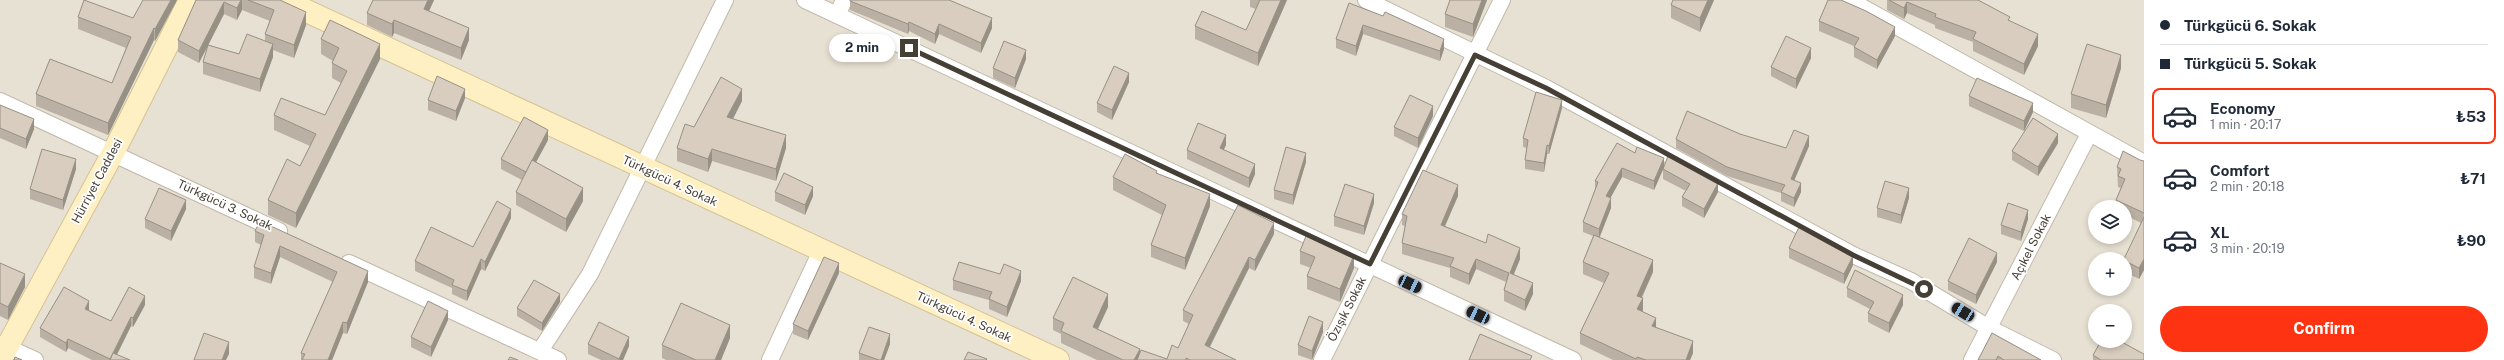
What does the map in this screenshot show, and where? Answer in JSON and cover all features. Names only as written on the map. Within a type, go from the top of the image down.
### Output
[{"type":"main road","name":"Hürriyet Caddesi","points":[[2,350],[112,153],[190,0]]},
{"type":"main road","name":"Türkgücü 4. Sokak","points":[[283,0],[642,169],[1058,360]]},
{"type":"street","points":[[540,351],[590,274],[725,0]]},
{"type":"street","points":[[805,0],[1573,360]]},
{"type":"street","points":[[837,15],[844,0]]},
{"type":"street","points":[[1366,0],[1475,55],[1546,88],[1853,255],[1911,282],[1988,328],[2053,360]]},
{"type":"street","name":"Özışık Sokak","points":[[1322,360],[1502,0]]},
{"type":"street","points":[[1849,0],[2089,134],[2144,163]]},
{"type":"street","name":"Türkgücü 3. Sokak","points":[[0,101],[294,237]]},
{"type":"street","name":"Açıkel Sokak","points":[[1972,360],[2089,134]]},
{"type":"street","points":[[770,360],[822,252]]},
{"type":"street","points":[[337,257],[558,360]]},
{"type":"street","points":[[2,350],[35,360]]},
{"type":"shaded area","points":[[0,0],[2144,0],[2144,360],[0,360]]},
{"type":"building","points":[[84,0],[133,18],[143,0],[171,0],[155,29],[154,28],[108,123],[36,94],[50,59],[112,83],[131,37],[78,17]]},
{"type":"building","points":[[196,0],[241,0],[237,8],[224,2],[199,51],[178,40]]},
{"type":"building","points":[[248,0],[280,0],[306,12],[294,45],[265,34],[274,10]]},
{"type":"building","points":[[373,0],[428,0],[424,9],[469,28],[461,48],[394,20],[392,24],[367,13]]},
{"type":"building","points":[[850,0],[949,0],[992,18],[981,43],[939,24],[935,34],[909,22],[908,24]]},
{"type":"building","points":[[1260,0],[1281,0],[1258,53],[1195,26],[1202,11],[1246,30]]},
{"type":"building","points":[[1450,0],[1482,0],[1473,24],[1445,14]]},
{"type":"building","points":[[1673,0],[1708,0],[1700,18],[1671,5]]},
{"type":"building","points":[[1828,0],[1841,0],[1866,11],[1895,27],[1877,60],[1854,47],[1859,38],[1819,21]]},
{"type":"building","points":[[1889,0],[1978,0],[2010,17],[2008,20],[2038,34],[2024,64],[1973,39],[1976,32],[1935,17],[1936,14],[1907,2],[1904,8]]},
{"type":"building","points":[[1349,3],[1383,16],[1385,12],[1444,39],[1440,51],[1363,25],[1356,46],[1336,39]]},
{"type":"building","points":[[330,20],[380,44],[296,213],[268,200],[287,159],[300,166],[316,134],[274,115],[281,98],[325,115],[347,71],[332,63],[339,48],[321,39]]},
{"type":"building","points":[[247,34],[273,44],[260,79],[203,62],[208,45],[239,54]]},
{"type":"building","points":[[1786,36],[1811,48],[1796,79],[1771,67]]},
{"type":"building","points":[[1004,41],[1026,50],[1015,78],[993,68]]},
{"type":"building","points":[[2087,44],[2121,55],[2106,105],[2071,94]]},
{"type":"building","points":[[1114,66],[1129,73],[1112,110],[1097,103]]},
{"type":"building","points":[[437,76],[465,89],[456,111],[428,100]]},
{"type":"building","points":[[721,77],[742,89],[727,117],[786,135],[776,169],[712,149],[708,159],[677,148],[685,124],[694,127]]},
{"type":"building","points":[[1977,78],[2033,103],[2024,121],[1969,96]]},
{"type":"building","points":[[1536,92],[1562,100],[1549,146],[1547,145],[1544,163],[1525,160],[1528,140],[1523,138]]},
{"type":"building","points":[[1410,95],[1433,106],[1418,138],[1394,127]]},
{"type":"building","points":[[0,105],[34,119],[26,139],[0,128]]},
{"type":"building","points":[[1687,111],[1740,134],[1786,148],[1794,130],[1809,136],[1791,179],[1801,183],[1794,198],[1781,192],[1785,185],[1727,167],[1676,139]]},
{"type":"building","points":[[524,117],[548,130],[526,172],[501,159]]},
{"type":"building","points":[[2033,118],[2058,134],[2038,167],[2012,151]]},
{"type":"building","points":[[1198,123],[1226,135],[1220,148],[1255,164],[1249,178],[1187,150]]},
{"type":"building","points":[[1617,143],[1635,153],[1637,147],[1664,158],[1654,181],[1622,168],[1606,196],[1611,198],[1599,229],[1583,222],[1598,182],[1595,181]]},
{"type":"building","points":[[1286,147],[1306,153],[1293,195],[1274,190]]},
{"type":"building","points":[[42,149],[76,159],[63,200],[30,189]]},
{"type":"building","points":[[2123,151],[2144,161],[2144,213],[2132,207],[2132,200],[2116,200],[2125,179],[2118,176],[2121,169],[2117,167]]},
{"type":"building","points":[[1125,154],[1157,171],[1156,173],[1210,194],[1185,258],[1151,245],[1166,205],[1113,177]]},
{"type":"building","points":[[1668,156],[1718,183],[1704,209],[1682,197],[1690,184],[1663,169]]},
{"type":"building","points":[[532,160],[583,188],[566,219],[516,192]]},
{"type":"building","points":[[1423,170],[1458,185],[1441,225],[1486,243],[1488,234],[1520,248],[1510,273],[1533,283],[1525,300],[1504,290],[1509,273],[1476,259],[1469,274],[1450,266],[1454,258],[1402,243],[1407,216],[1402,214]]},
{"type":"building","points":[[784,173],[813,187],[805,205],[775,192]]},
{"type":"building","points":[[1885,181],[1909,188],[1901,215],[1877,208]]},
{"type":"building","points":[[1345,184],[1374,194],[1364,226],[1334,216]]},
{"type":"building","points":[[159,188],[186,200],[171,231],[145,219]]},
{"type":"building","points":[[497,201],[511,209],[485,262],[481,259],[467,291],[452,285],[454,280],[415,261],[431,227],[473,247]]},
{"type":"building","points":[[2008,203],[2028,210],[2021,232],[2001,225]]},
{"type":"building","points":[[1238,205],[1274,223],[1255,260],[1249,257],[1205,345],[1236,360],[1190,360],[1186,358],[1186,360],[1137,360],[1141,350],[1167,359],[1172,345],[1178,348],[1193,315],[1183,310]]},
{"type":"building","points":[[2144,217],[2144,259],[2139,268],[2132,264],[2132,252],[2127,252]]},
{"type":"building","points":[[260,221],[368,271],[347,323],[343,322],[328,360],[302,360],[305,354],[301,353],[337,272],[280,246],[271,273],[254,267],[264,235],[255,231]]},
{"type":"building","points":[[1799,227],[1853,256],[1844,274],[1789,248]]},
{"type":"building","points":[[1594,235],[1653,260],[1637,296],[1643,298],[1637,309],[1656,318],[1652,326],[1693,341],[1686,360],[1646,360],[1637,357],[1636,359],[1580,333],[1609,273],[1583,262]]},
{"type":"building","points":[[1306,236],[1354,255],[1340,289],[1307,276],[1315,257],[1300,251]]},
{"type":"building","points":[[1969,238],[1997,253],[1976,295],[1948,281]]},
{"type":"building","points":[[824,257],[839,263],[808,331],[793,324]]},
{"type":"building","points":[[959,262],[1000,274],[1004,264],[1021,271],[1007,307],[989,299],[992,292],[953,280]]},
{"type":"building","points":[[0,263],[25,274],[8,307],[0,303]]},
{"type":"building","points":[[1855,270],[1903,295],[1889,323],[1868,313],[1874,302],[1847,288]]},
{"type":"building","points":[[1073,277],[1108,294],[1093,327],[1140,349],[1134,360],[1123,360],[1061,331],[1064,323],[1053,318]]},
{"type":"building","points":[[534,280],[560,294],[542,323],[517,308]]},
{"type":"building","points":[[64,287],[89,301],[85,309],[111,321],[129,287],[145,296],[133,318],[131,317],[110,359],[68,339],[66,343],[40,328]]},
{"type":"building","points":[[428,301],[448,311],[431,347],[411,337]]},
{"type":"building","points":[[681,303],[730,325],[715,360],[696,360],[662,345]]},
{"type":"building","points":[[1309,316],[1323,322],[1312,351],[1298,345]]},
{"type":"building","points":[[599,322],[629,337],[619,359],[588,344]]},
{"type":"building","points":[[869,327],[890,334],[881,360],[859,353]]},
{"type":"building","points":[[204,333],[229,342],[222,360],[194,360]]},
{"type":"building","points":[[1992,333],[2041,360],[2004,360],[1998,356],[1996,360],[1978,360]]},
{"type":"building","points":[[1480,334],[1532,356],[1530,360],[1469,360]]},
{"type":"building","points":[[2097,348],[2132,348],[2144,354],[2144,360],[2101,360],[2093,355]]},
{"type":"building","points":[[968,352],[987,359],[964,360]]},
{"type":"building","points":[[113,353],[130,360],[110,360]]},
{"type":"building","points":[[15,357],[22,360],[14,360]]},
{"type":"building","points":[[510,357],[518,360],[508,360]]},
{"type":"route","points":[[909,48],[1370,264],[1475,55],[1546,88],[1853,255],[1924,289]]}]
